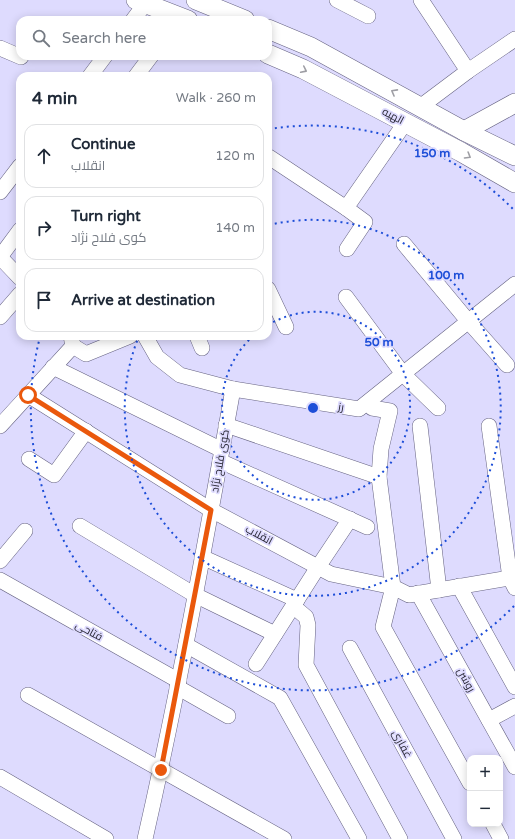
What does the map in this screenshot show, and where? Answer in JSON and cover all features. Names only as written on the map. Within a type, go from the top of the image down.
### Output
[{"type":"main road","points":[[141,2],[175,16]]},
{"type":"main road","points":[[208,2],[237,16]]},
{"type":"main road","name":"الهیه","points":[[272,31],[311,47],[464,131],[515,156]]},
{"type":"main road","name":"الهیه","points":[[272,56],[303,69],[460,152],[515,183]]},
{"type":"main road","points":[[464,131],[515,103]]},
{"type":"street","points":[[337,0],[368,16]]},
{"type":"street","points":[[421,0],[468,72]]},
{"type":"street","points":[[135,16],[141,2]]},
{"type":"street","points":[[420,106],[515,39]]},
{"type":"street","points":[[0,48],[16,55]]},
{"type":"street","points":[[93,72],[102,60]]},
{"type":"street","points":[[139,72],[148,60]]},
{"type":"street","points":[[346,208],[405,123]]},
{"type":"street","points":[[272,159],[365,222],[347,249]]},
{"type":"street","points":[[0,192],[16,171]]},
{"type":"street","points":[[16,235],[0,257],[16,274]]},
{"type":"street","points":[[404,244],[507,365]]},
{"type":"street","name":"رز","points":[[147,340],[157,357],[180,375],[233,389],[359,409],[515,284]]},
{"type":"street","points":[[272,297],[286,327]]},
{"type":"street","points":[[346,297],[403,374],[438,408]]},
{"type":"street","points":[[0,317],[16,299]]},
{"type":"street","points":[[0,426],[53,367],[72,341],[86,354],[120,340]]},
{"type":"street","points":[[53,367],[221,456],[367,527]]},
{"type":"street","name":"کوی فلاح نژاد","points":[[145,839],[161,770],[186,645],[233,389]]},
{"type":"street","name":"انقلاب","points":[[28,395],[211,510],[331,574],[393,587],[409,595],[460,586],[513,581]]},
{"type":"street","points":[[372,408],[390,411],[381,449],[379,477],[393,587],[383,627],[467,778]]},
{"type":"street","points":[[226,425],[379,477]]},
{"type":"street","points":[[420,426],[439,590]]},
{"type":"street","points":[[489,426],[513,581]]},
{"type":"street","points":[[29,459],[54,475],[86,432]]},
{"type":"street","points":[[256,664],[350,519]]},
{"type":"street","points":[[80,526],[195,595],[275,634]]},
{"type":"street","points":[[0,561],[25,531]]},
{"type":"street","points":[[202,557],[295,603],[306,617],[308,625],[306,665],[400,839]]},
{"type":"street","name":"فتاحی","points":[[0,580],[178,684],[228,716]]},
{"type":"street","points":[[460,586],[515,687]]},
{"type":"street","name":"روشن","points":[[418,593],[515,767]]},
{"type":"street","points":[[186,645],[280,698],[359,839]]},
{"type":"street","name":"غفاری","points":[[350,648],[454,839]]},
{"type":"street","points":[[28,695],[284,839]]},
{"type":"street","points":[[489,720],[515,706]]},
{"type":"street","points":[[0,777],[106,839]]},
{"type":"street","points":[[495,827],[501,839]]},
{"type":"route","points":[[28,395],[211,510],[161,770]]}]
